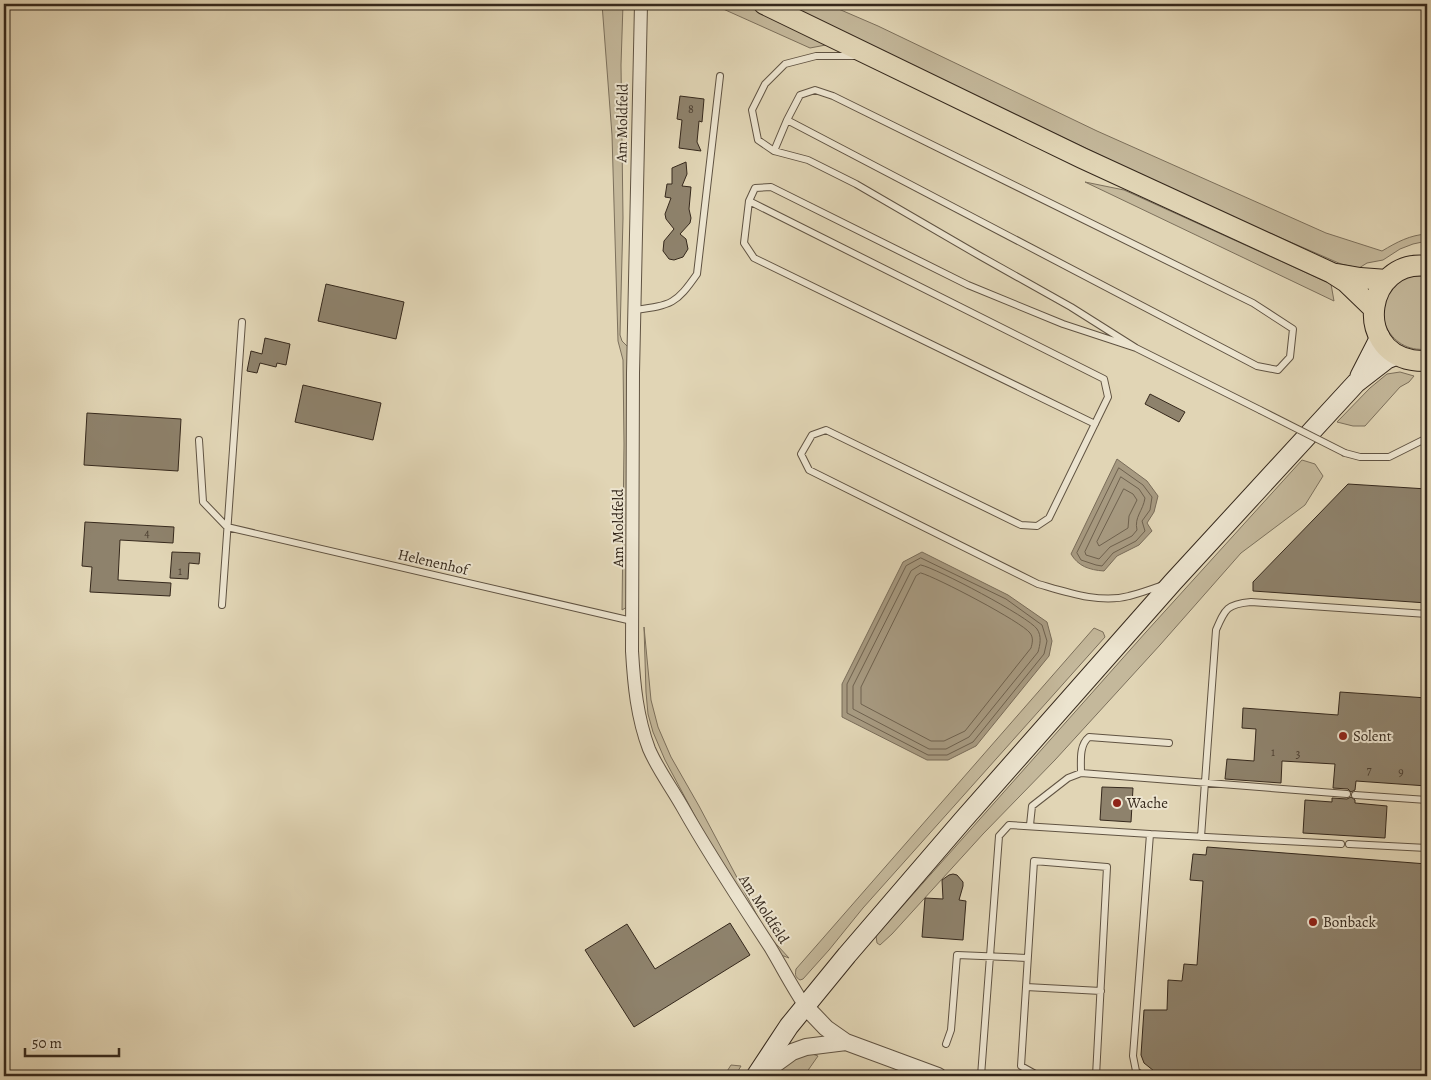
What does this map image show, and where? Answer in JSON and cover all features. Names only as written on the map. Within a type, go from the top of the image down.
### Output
[{"type":"main road","points":[[764,4],[1082,158],[1332,273],[1346,282],[1373,308]]},
{"type":"main road","points":[[1427,266],[1406,267],[1394,274],[1377,294],[1373,308],[1374,322],[1386,346],[1396,355],[1412,360],[1427,361]]},
{"type":"main road","points":[[1332,273],[1387,280]]},
{"type":"main road","points":[[1356,383],[1380,337]]},
{"type":"main road","points":[[758,1076],[789,1026],[805,1006],[970,813],[1173,582],[1356,383],[1387,359],[1396,355]]},
{"type":"street","name":"Am Moldfeld","points":[[641,4],[635,310],[634,621],[632,652],[635,694],[642,728],[661,773],[704,846],[772,950],[805,1006]]},
{"type":"street","points":[[805,1006],[826,1028],[846,1042],[938,1076]]},
{"type":"street","points":[[758,1076],[792,1052],[806,1047],[846,1042]]},
{"type":"lane","points":[[882,60],[853,56],[816,56],[786,64],[765,84],[752,110],[758,140],[774,151],[808,160],[856,184],[1071,306],[1136,348],[1345,453],[1360,457],[1389,457],[1427,438]]},
{"type":"lane","points":[[635,310],[659,307],[682,296],[697,274],[720,76]]},
{"type":"lane","points":[[774,151],[787,120],[800,95],[815,90],[833,96],[1253,303],[1293,329],[1290,357],[1278,370],[1257,366],[787,120]]},
{"type":"lane","points":[[1095,424],[754,258],[744,243],[749,202],[755,188],[771,187],[968,284],[1063,324],[1136,348]]},
{"type":"lane","points":[[749,202],[1104,379],[1108,397],[1049,518],[1037,526],[1021,525],[826,430],[812,435],[801,454],[808,470],[1038,584],[1073,594],[1118,598],[1173,582]]},
{"type":"lane","points":[[222,605],[242,322]]},
{"type":"lane","points":[[199,440],[203,502],[227,527]]},
{"type":"lane","name":"Helenenhof","points":[[227,527],[634,621]]},
{"type":"lane","points":[[1201,837],[1216,630],[1223,613],[1235,604],[1251,602],[1427,614]]},
{"type":"lane","points":[[1080,773],[1084,741],[1089,738],[1169,743]]},
{"type":"lane","points":[[1030,825],[1032,806],[1068,778],[1080,773],[1347,794]]},
{"type":"lane","points":[[1355,795],[1427,800]]},
{"type":"lane","points":[[981,1076],[999,836],[1008,825],[1341,844]]},
{"type":"lane","points":[[1143,1076],[1136,1071],[1133,1056],[1150,834]]},
{"type":"lane","points":[[1349,844],[1427,848]]},
{"type":"lane","points":[[1039,1076],[1021,1066],[1034,861],[1107,867],[1096,1076]]},
{"type":"lane","points":[[946,1044],[951,1030],[956,954],[1027,958]]},
{"type":"lane","points":[[1026,987],[1101,991]]},
{"type":"shaded area","points":[[602,4],[623,4],[621,65],[623,218],[620,335],[622,341],[628,347],[627,607],[622,610],[623,360],[618,341],[612,135]]},
{"type":"shaded area","points":[[712,4],[749,4],[831,44],[810,48]]},
{"type":"shaded area","points":[[783,4],[827,4],[878,26],[1097,131],[1326,233],[1382,251],[1409,237],[1427,234],[1427,241],[1400,249],[1383,260],[1367,263],[1359,268],[1341,264],[1205,205]]},
{"type":"shaded area","points":[[1085,182],[1124,190],[1331,284],[1334,301]]},
{"type":"shaded area","points":[[1411,276],[1427,276],[1427,349],[1413,349],[1402,344],[1392,336],[1386,326],[1383,315],[1388,293],[1397,283]]},
{"type":"shaded area","points":[[1400,372],[1414,376],[1409,382],[1400,387],[1365,426],[1353,426],[1337,422],[1370,388],[1387,374]]},
{"type":"shaded area","points":[[1302,460],[1315,464],[1323,476],[1305,505],[1241,553],[1055,760],[983,834],[892,934],[880,945],[877,943],[876,936],[1146,632]]},
{"type":"shaded area","points":[[644,627],[651,700],[658,727],[671,757],[767,934],[789,958],[781,955],[741,902],[665,760],[653,732],[648,714]]},
{"type":"shaded area","points":[[1094,628],[1103,632],[1105,637],[863,908],[803,979],[798,979],[796,969]]},
{"type":"shaded area","points":[[804,1051],[818,1056],[804,1076],[773,1076],[792,1059]]},
{"type":"shaded area","points":[[731,1065],[741,1066],[735,1076],[724,1076]]},
{"type":"water","points":[[1117,459],[1147,481],[1158,496],[1154,512],[1147,523],[1152,531],[1139,545],[1117,556],[1104,571],[1094,570],[1084,567],[1071,554]]},
{"type":"water","points":[[922,552],[1008,595],[1047,622],[1052,641],[1049,656],[976,746],[948,760],[927,760],[842,717],[842,684],[903,562]]},
{"type":"building","points":[[680,96],[704,99],[702,122],[699,121],[697,142],[701,151],[679,148],[682,120],[677,119]]},
{"type":"building","points":[[686,162],[687,174],[682,186],[691,187],[689,209],[691,218],[690,223],[680,234],[686,239],[688,249],[683,257],[674,260],[669,259],[663,251],[664,241],[674,229],[666,219],[665,214],[671,198],[665,197],[667,184],[672,184],[672,168]]},
{"type":"building","points":[[326,284],[404,302],[396,339],[318,321]]},
{"type":"building","points":[[265,338],[290,344],[286,365],[277,363],[276,367],[260,363],[257,373],[247,371],[251,351],[262,354]]},
{"type":"building","points":[[303,385],[381,403],[373,440],[295,422]]},
{"type":"building","points":[[1150,394],[1185,412],[1179,422],[1145,404]]},
{"type":"building","points":[[87,413],[181,419],[178,471],[84,465]]},
{"type":"building","points":[[1348,484],[1427,489],[1427,603],[1253,591],[1253,582]]},
{"type":"building","points":[[85,522],[174,527],[173,543],[120,540],[118,580],[171,583],[170,596],[90,592],[92,567],[82,566]]},
{"type":"building","points":[[172,552],[200,553],[199,564],[189,563],[188,579],[170,578]]},
{"type":"building","name":"Solent","points":[[1340,692],[1427,698],[1427,786],[1356,781],[1355,790],[1351,792],[1348,789],[1333,788],[1335,764],[1282,761],[1281,783],[1225,779],[1227,759],[1254,761],[1256,729],[1242,728],[1243,708],[1338,715]]},
{"type":"building","points":[[1102,787],[1133,788],[1131,822],[1100,820]]},
{"type":"building","points":[[1351,797],[1355,800],[1355,803],[1387,806],[1385,838],[1303,833],[1305,800],[1332,802],[1332,798],[1347,799]]},
{"type":"building","name":"Bonback","points":[[1207,847],[1427,864],[1427,1073],[1154,1071],[1144,1063],[1141,1055],[1144,1010],[1167,1010],[1168,980],[1182,981],[1184,964],[1197,965],[1203,881],[1190,880],[1193,854],[1206,855]]},
{"type":"building","points":[[953,874],[957,875],[963,882],[959,900],[966,901],[963,940],[922,937],[925,898],[943,899],[942,880]]},
{"type":"building","points":[[730,923],[750,955],[634,1027],[585,950],[627,924],[655,969]]},
{"type":"place","name":"Solent","points":[[1343,736]]},
{"type":"place","name":"Wache","points":[[1117,803]]},
{"type":"place","name":"Bonback","points":[[1313,922]]}]
